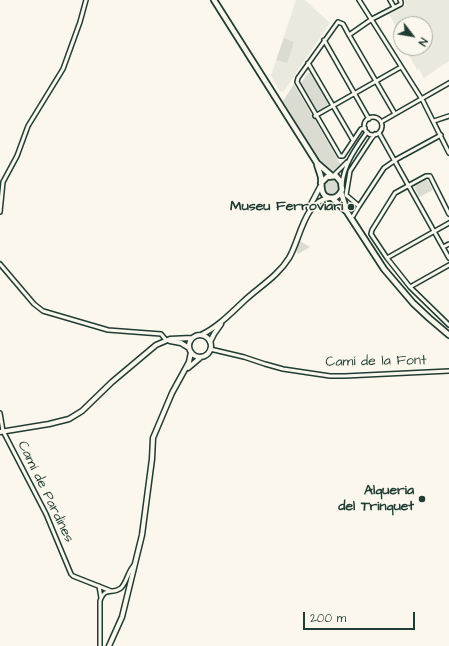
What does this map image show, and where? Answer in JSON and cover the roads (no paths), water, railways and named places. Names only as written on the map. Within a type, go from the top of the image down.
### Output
[{"type":"main road","points":[[214,0],[317,163],[332,176],[340,180],[342,185],[341,192],[347,212],[377,260],[398,286],[429,318],[449,335]]},
{"type":"main road","points":[[317,163],[322,193],[331,198],[347,212]]},
{"type":"main road","points":[[321,185],[325,178],[332,176]]},
{"type":"main road","points":[[331,198],[335,197],[341,192]]},
{"type":"street","points":[[0,212],[5,179],[17,156],[28,126],[63,69],[80,22],[86,0]]},
{"type":"street","points":[[359,0],[434,121],[449,153]]},
{"type":"street","points":[[390,0],[394,7]]},
{"type":"street","points":[[349,35],[372,19],[400,4],[400,0]]},
{"type":"street","points":[[365,128],[361,129],[343,156],[340,156],[315,116],[297,80],[336,22],[343,24],[395,114]]},
{"type":"street","points":[[324,40],[369,119]]},
{"type":"street","points":[[308,63],[353,140]]},
{"type":"street","points":[[315,116],[401,67]]},
{"type":"street","points":[[381,122],[449,83]]},
{"type":"street","points":[[434,121],[449,116]]},
{"type":"street","points":[[377,134],[367,132],[365,128],[366,122],[369,119],[375,118],[381,122]]},
{"type":"street","points":[[358,206],[346,195],[349,172],[371,139],[381,129],[381,122]]},
{"type":"street","points":[[332,176],[348,160],[367,132]]},
{"type":"street","points":[[377,134],[449,258]]},
{"type":"street","points":[[353,216],[382,170],[441,135]]},
{"type":"street","points":[[342,185],[348,160]]},
{"type":"street","points":[[449,214],[430,176],[426,176],[395,193],[372,230],[371,235],[410,287],[449,324]]},
{"type":"street","points":[[2,432],[49,424],[73,417],[82,411],[151,348],[166,340],[192,338],[201,335],[223,320],[273,277],[285,264],[292,252],[313,200],[321,185]]},
{"type":"street","points":[[309,213],[319,201],[325,198],[331,198]]},
{"type":"street","points":[[387,258],[449,223]]},
{"type":"street","points":[[443,247],[449,244]]},
{"type":"street","points":[[0,264],[34,304],[43,311],[108,330],[161,334],[166,340],[181,343],[196,356],[201,357]]},
{"type":"street","points":[[410,287],[449,265]]},
{"type":"street","points":[[183,375],[192,364],[206,355],[210,349],[210,342],[223,320]]},
{"type":"street","points":[[201,335],[206,337],[210,342]]},
{"type":"street","points":[[109,646],[122,617],[144,521],[152,455],[152,441],[167,404],[189,362],[189,344],[192,338]]},
{"type":"street","name":"Camí de la Font","points":[[210,349],[244,357],[270,366],[330,376],[449,371]]},
{"type":"street","name":"Camí de Pardines","points":[[0,413],[2,432],[46,514],[71,574],[111,590]]},
{"type":"street","points":[[101,598],[104,593],[111,590],[118,590],[122,587],[134,565]]},
{"type":"street","points":[[99,586],[101,598],[100,646]]},
{"type":"place","name":"Museu Ferroviari","points":[[351,207]]},
{"type":"place","name":"Alqueria del Trinquet","points":[[422,499]]}]
